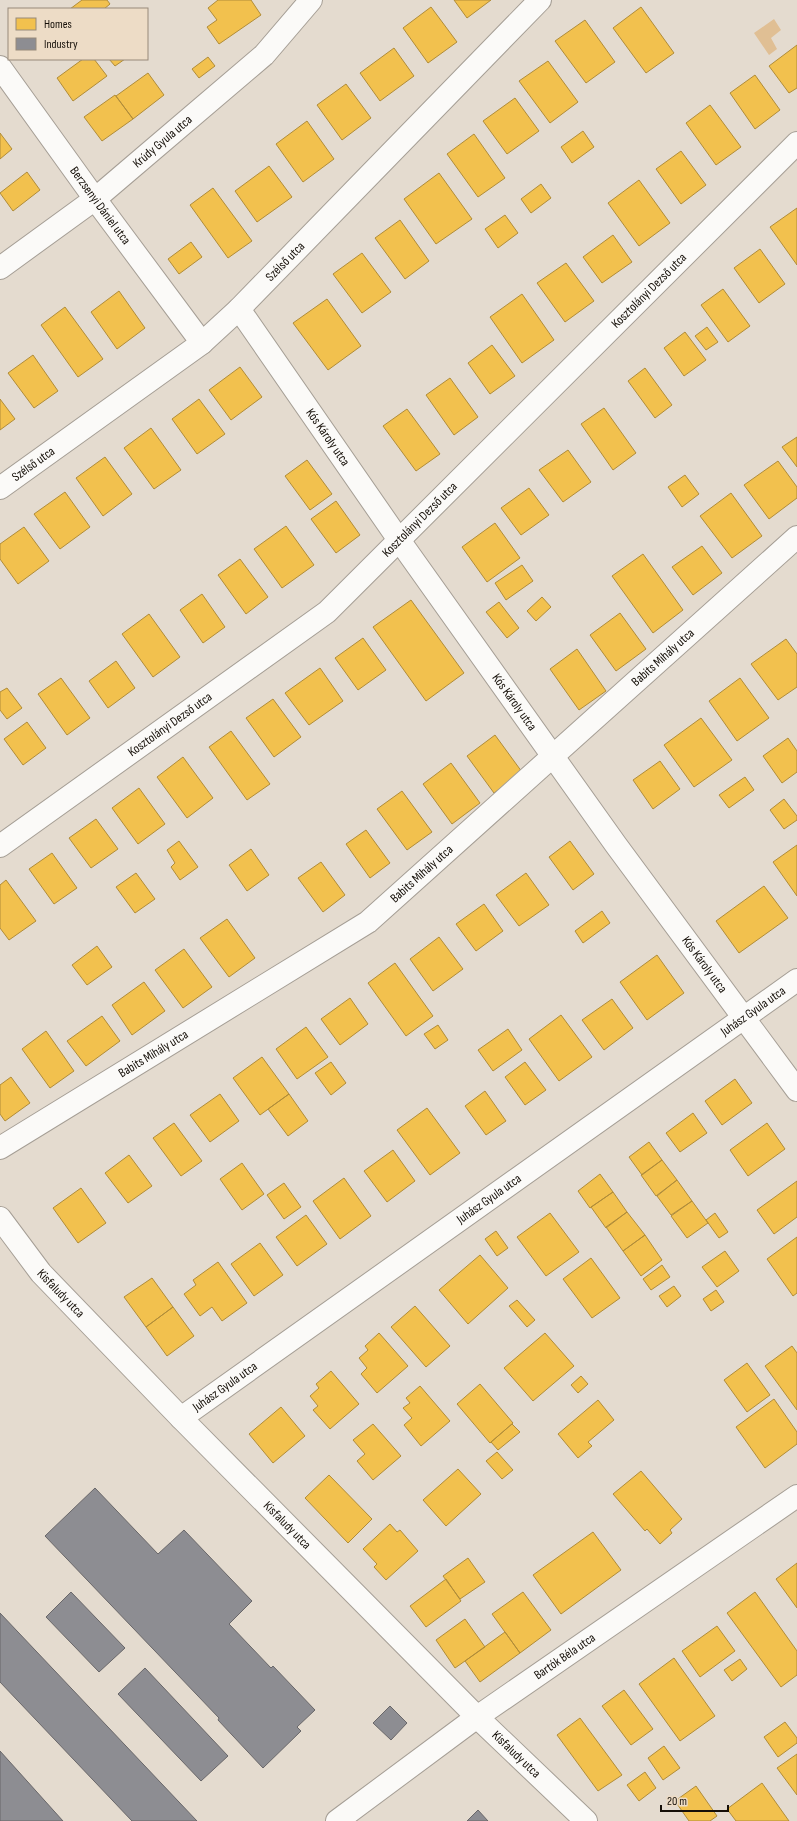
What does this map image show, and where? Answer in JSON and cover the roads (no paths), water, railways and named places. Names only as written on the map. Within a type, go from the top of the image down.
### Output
[{"type":"street","name":"Krúdy Gyula utca","points":[[0,268],[95,199],[264,55],[311,0]]},
{"type":"street","name":"Szélső utca","points":[[0,488],[202,343],[239,308],[540,0]]},
{"type":"street","name":"Berzsenyi Dániel utca","points":[[0,67],[95,199],[202,343]]},
{"type":"street","name":"Kosztolányi Dezső utca","points":[[0,846],[327,612],[797,143]]},
{"type":"street","name":"Kós Károly utca","points":[[239,308],[399,540],[554,757],[797,1090]]},
{"type":"street","name":"Babits Mihály utca","points":[[0,1148],[368,922],[554,757],[797,537]]},
{"type":"street","name":"Juhász Gyula utca","points":[[181,1418],[797,980]]},
{"type":"street","name":"Kisfaludy utca","points":[[0,1218],[41,1273],[181,1418],[477,1717],[586,1821]]},
{"type":"street","name":"Bartók Béla utca","points":[[336,1821],[477,1717],[797,1496]]}]
